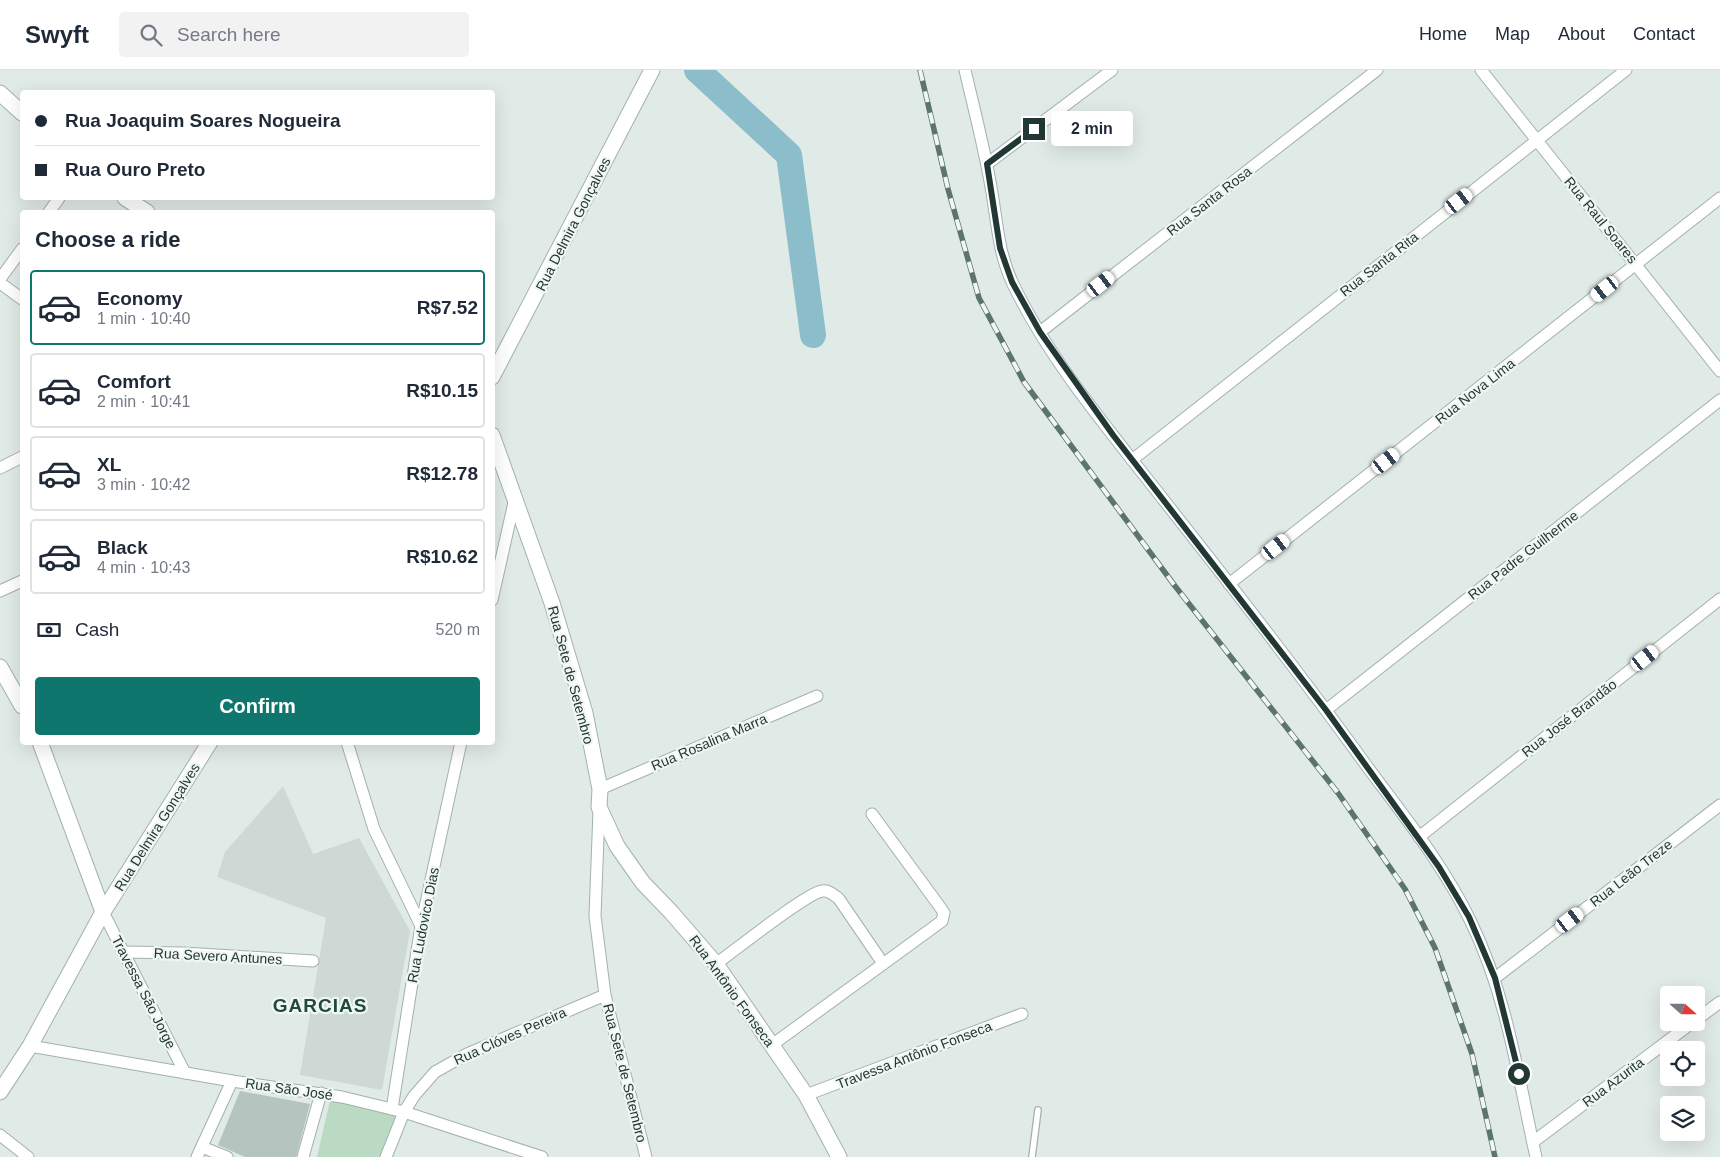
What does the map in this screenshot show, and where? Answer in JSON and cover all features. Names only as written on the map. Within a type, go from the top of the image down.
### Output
[{"type":"street","name":"Rua Delmira Gonçalves","points":[[495,371],[652,70]]},
{"type":"street","points":[[965,70],[987,164],[1000,248],[1012,282],[1040,332],[1132,460],[1326,710],[1418,837],[1469,917],[1495,978],[1512,1041],[1536,1157]]},
{"type":"street","points":[[987,164],[1112,70]]},
{"type":"street","name":"Rua Santa Rosa","points":[[1040,332],[1377,70]]},
{"type":"street","name":"Rua Raul Soares","points":[[1481,70],[1720,371]]},
{"type":"street","name":"Rua Santa Rita","points":[[1132,460],[1536,139],[1626,70]]},
{"type":"street","points":[[0,93],[20,111]]},
{"type":"street","name":"Rua Nova Lima","points":[[1229,584],[1720,198]]},
{"type":"street","points":[[128,200],[144,210]]},
{"type":"street","points":[[0,278],[20,252]]},
{"type":"street","points":[[0,282],[20,297]]},
{"type":"street","name":"Rua Padre Guilherme","points":[[1326,710],[1720,400]]},
{"type":"street","name":"Rua Sete de Setembro","points":[[495,443],[552,603],[585,713],[600,789],[595,916],[605,995],[646,1157]]},
{"type":"street","points":[[0,468],[20,458]]},
{"type":"street","points":[[495,586],[515,496]]},
{"type":"street","points":[[0,591],[20,582]]},
{"type":"street","name":"Rua José Brandão","points":[[1418,837],[1720,599]]},
{"type":"street","points":[[0,667],[20,700]]},
{"type":"street","name":"Rua Rosalina Marra","points":[[600,789],[818,696]]},
{"type":"street","points":[[41,745],[103,912]]},
{"type":"street","name":"Rua Delmira Gonçalves","points":[[0,1092],[30,1046],[103,912],[208,745]]},
{"type":"street","points":[[348,745],[374,829],[421,926]]},
{"type":"street","name":"Rua Ludovico Dias","points":[[392,1109],[421,926],[460,745]]},
{"type":"street","name":"Rua Leão Treze","points":[[1495,978],[1720,805]]},
{"type":"street","name":"Rua Antônio Fonseca","points":[[599,806],[628,864],[716,964],[806,1095],[839,1157]]},
{"type":"street","points":[[772,1044],[882,962],[942,921],[944,913],[872,814]]},
{"type":"street","points":[[716,964],[802,901],[823,891],[830,892],[838,899],[882,962]]},
{"type":"street","name":"Travessa São Jorge","points":[[103,912],[185,1073]]},
{"type":"street","name":"Rua Severo Antunes","points":[[123,952],[184,953],[313,961]]},
{"type":"street","name":"Rua Clóves Pereira","points":[[386,1157],[404,1112],[425,1082],[449,1062],[605,995]]},
{"type":"street","points":[[1705,1013],[1720,1002]]},
{"type":"street","name":"Travessa Antônio Fonseca","points":[[806,1095],[1022,1014]]},
{"type":"street","name":"Rua Azurita","points":[[1533,1142],[1681,1031]]},
{"type":"street","name":"Rua São José","points":[[30,1046],[232,1081],[322,1093],[404,1112],[542,1157]]},
{"type":"street","points":[[227,1157],[199,1152],[232,1081]]},
{"type":"street","points":[[304,1157],[322,1093]]},
{"type":"street","points":[[0,1135],[28,1157]]},
{"type":"lane","points":[[1032,1157],[1038,1110]]},
{"type":"shaded area","points":[[283,786],[313,854],[359,838],[410,931],[382,1090],[300,1075],[326,918],[217,877],[225,852]]},
{"type":"green space","points":[[331,1096],[406,1113],[392,1157],[317,1157]]},
{"type":"building","points":[[240,1091],[310,1104],[296,1157],[245,1157],[218,1145]]},
{"type":"waterway","points":[[697,70],[789,155],[813,335]]},
{"type":"railway","points":[[920,70],[948,189],[979,298],[1024,382],[1175,586],[1338,793],[1405,889],[1435,948],[1472,1054],[1495,1157]]},
{"type":"district","name":"GARCIAS","points":[[320,1005]]},
{"type":"route","points":[[1034,129],[987,164],[1000,248],[1012,282],[1021,300],[1040,332],[1085,397],[1326,710],[1439,867],[1469,917],[1495,978],[1519,1074]]}]
